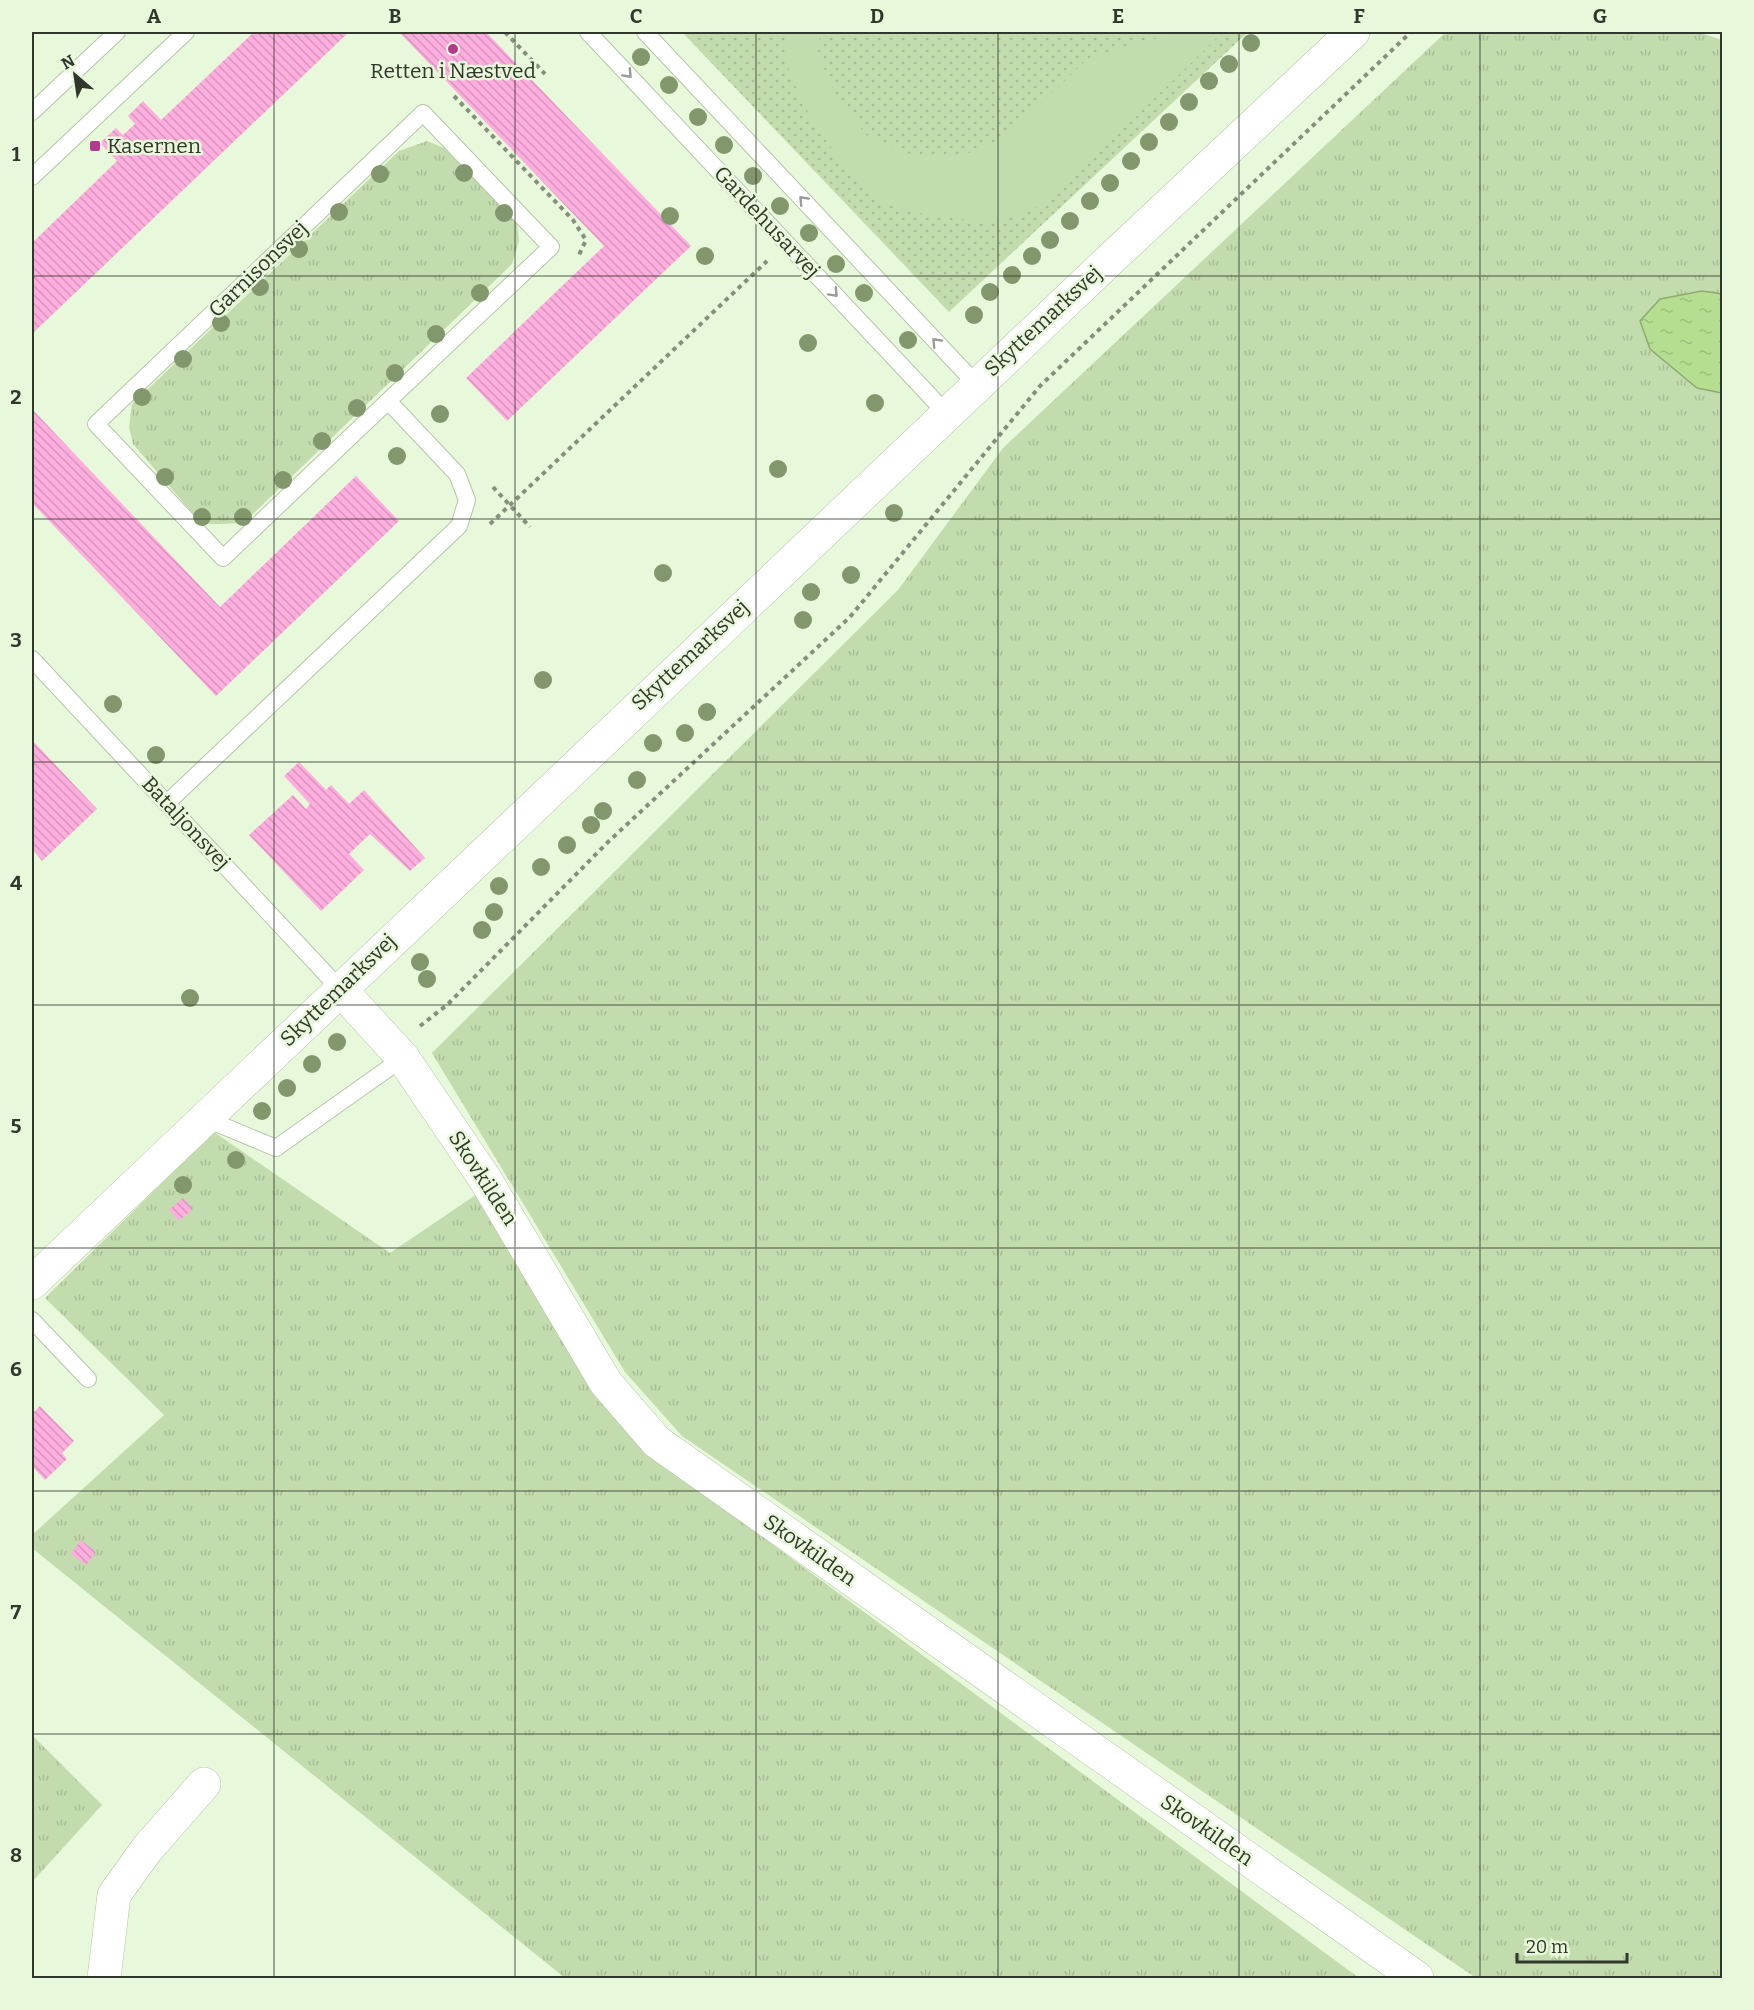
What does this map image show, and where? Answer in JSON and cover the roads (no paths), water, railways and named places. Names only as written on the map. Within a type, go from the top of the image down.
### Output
[{"type":"street","name":"Skyttemarksvej","points":[[32,1283],[339,988],[976,384],[1353,32]]},
{"type":"street","name":"Skovkilden","points":[[339,988],[398,1052],[486,1179],[606,1383],[657,1442],[1417,1978]]},
{"type":"street","points":[[104,1978],[114,1895],[147,1849],[204,1784]]},
{"type":"lane","points":[[32,112],[117,32]]},
{"type":"lane","points":[[32,177],[186,32]]},
{"type":"lane","name":"Gardehusarvej","points":[[588,32],[946,413]]},
{"type":"lane","name":"Gardehusarvej","points":[[645,32],[976,384]]},
{"type":"lane","name":"Garnisonsvej","points":[[423,113],[551,247],[388,401],[223,558],[96,424],[423,113]]},
{"type":"lane","points":[[167,803],[459,526],[467,500],[457,474],[388,401]]},
{"type":"lane","name":"Bataljonsvej","points":[[32,659],[339,988]]},
{"type":"lane","points":[[204,1118],[276,1148],[398,1052]]},
{"type":"lane","points":[[32,1320],[88,1379]]},
{"type":"water","points":[[1702,291],[1722,294],[1722,393],[1697,388],[1650,349],[1640,321],[1660,299]]},
{"type":"place","name":"Retten i Næstved","points":[[453,49]]},
{"type":"place","name":"Kasernen","points":[[95,146]]}]
